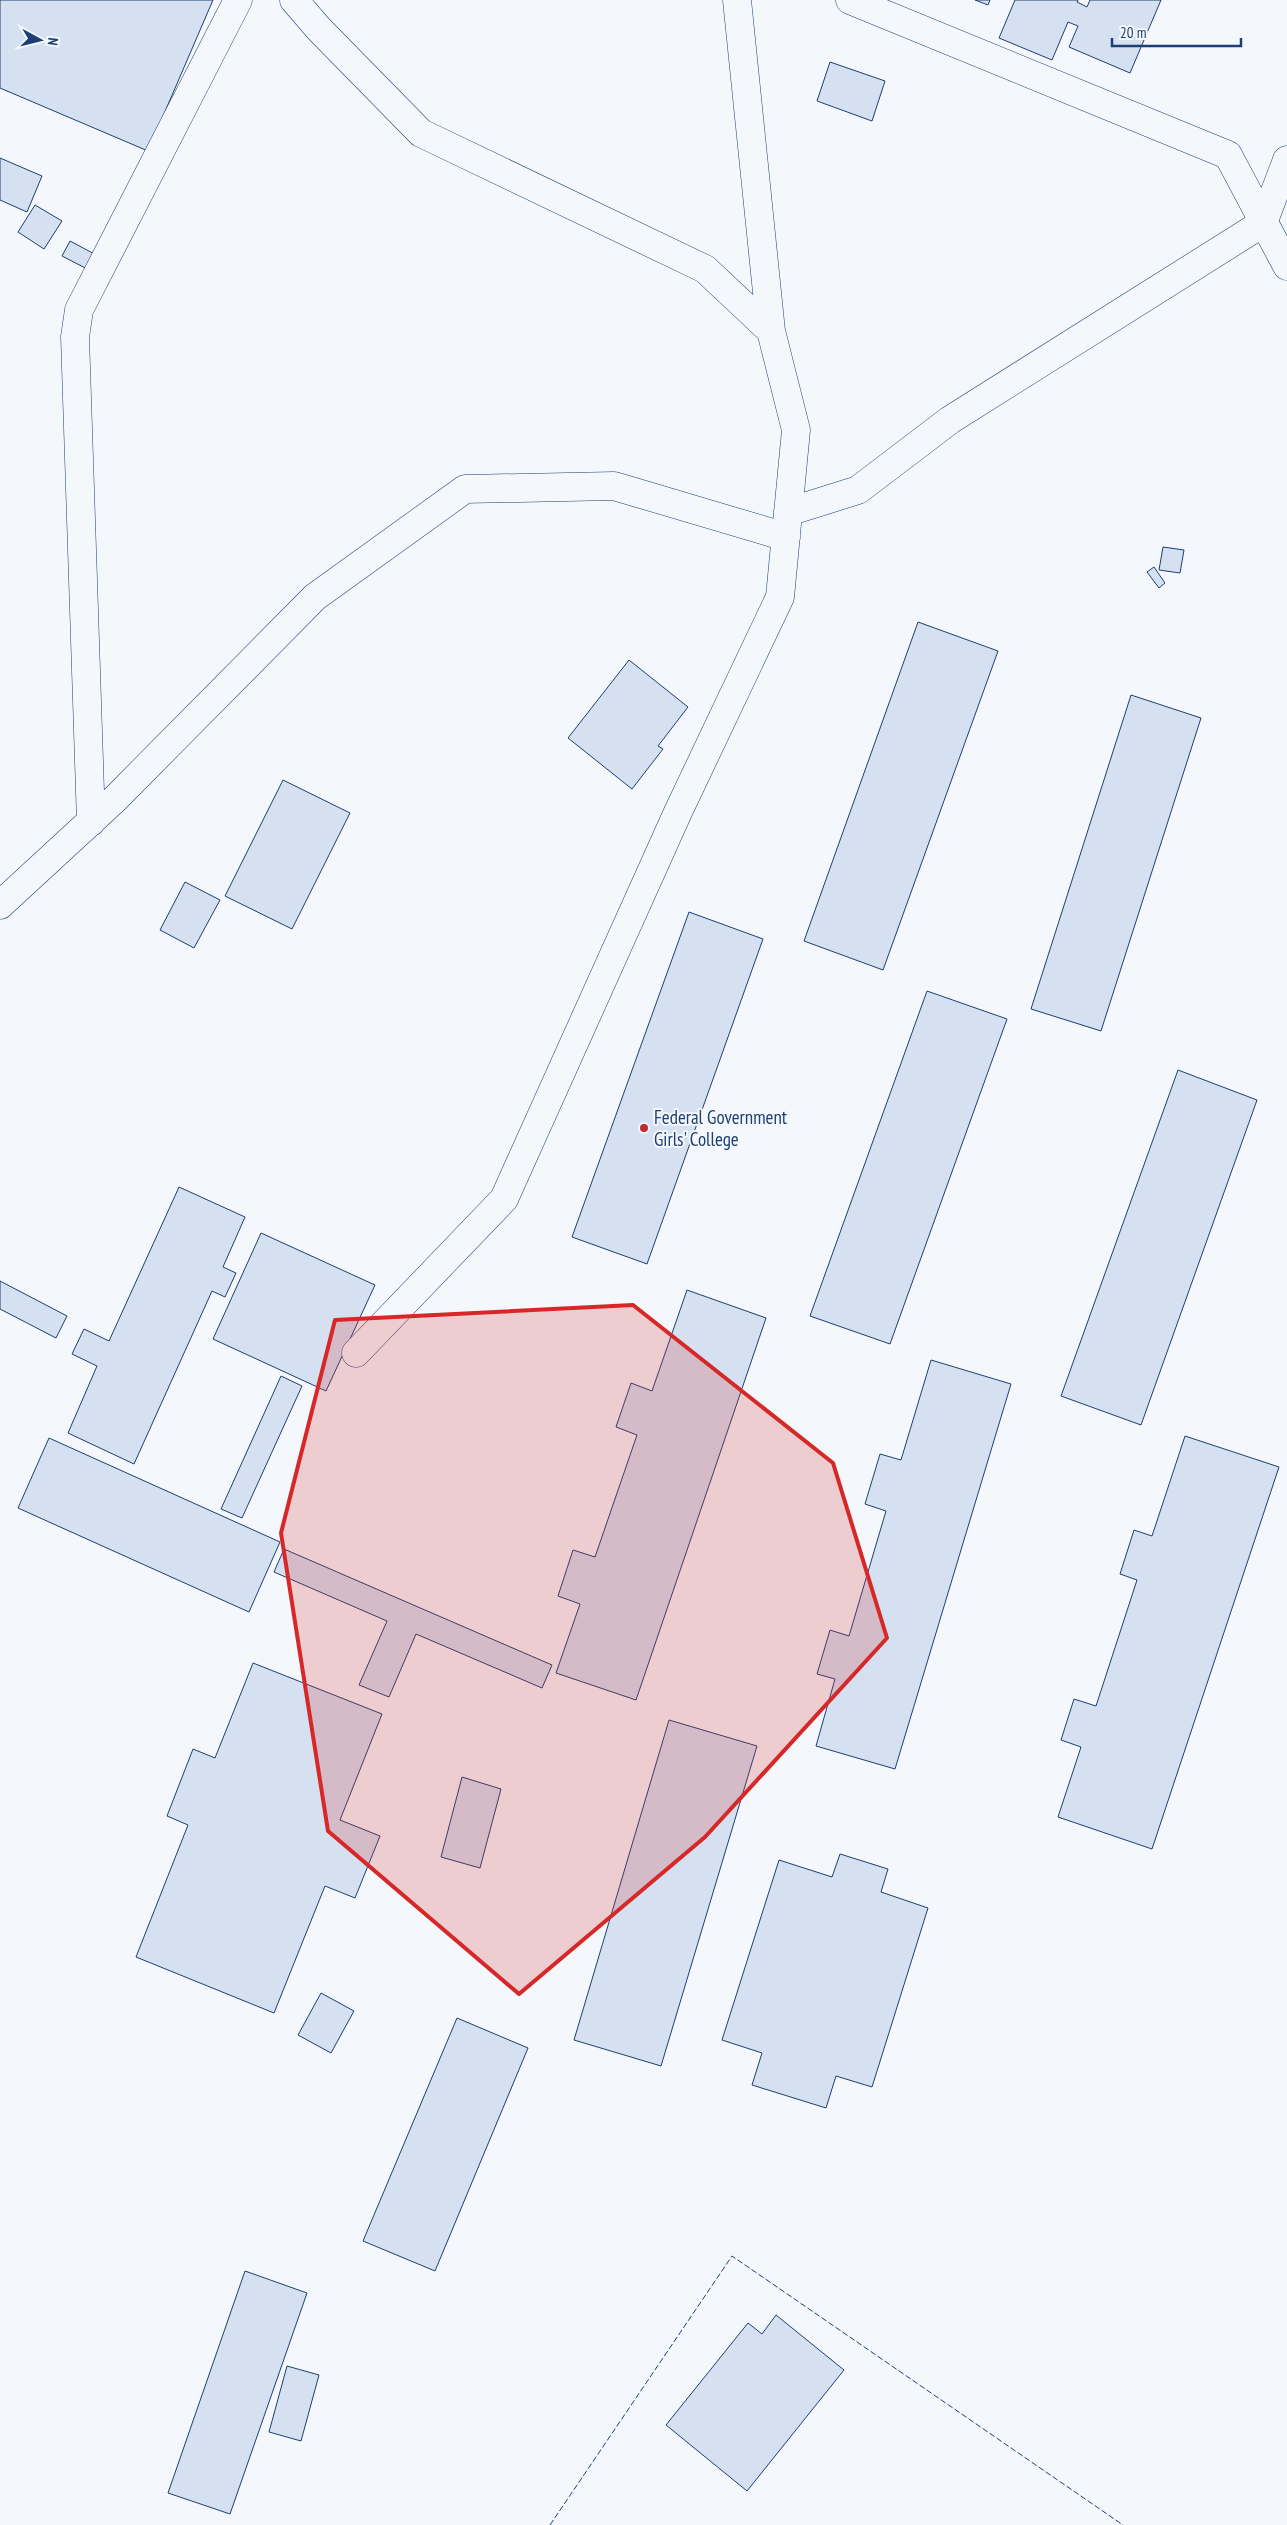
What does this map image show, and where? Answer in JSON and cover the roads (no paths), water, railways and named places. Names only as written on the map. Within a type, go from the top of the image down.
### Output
[{"type":"lane","points":[[91,822],[75,337],[79,310],[238,0]]},
{"type":"lane","points":[[294,0],[318,28],[421,133],[705,269],[770,331]]},
{"type":"lane","points":[[356,1353],[504,1199],[678,812],[780,597],[796,430],[770,331],[737,0]]},
{"type":"lane","points":[[850,0],[1228,154],[1287,266]]},
{"type":"lane","points":[[0,906],[91,822],[315,597],[465,489],[614,486],[787,524],[858,490],[950,420],[1263,223],[1287,160]]},
{"type":"place","name":"Federal Government Girls' College","points":[[644,1128]]}]
